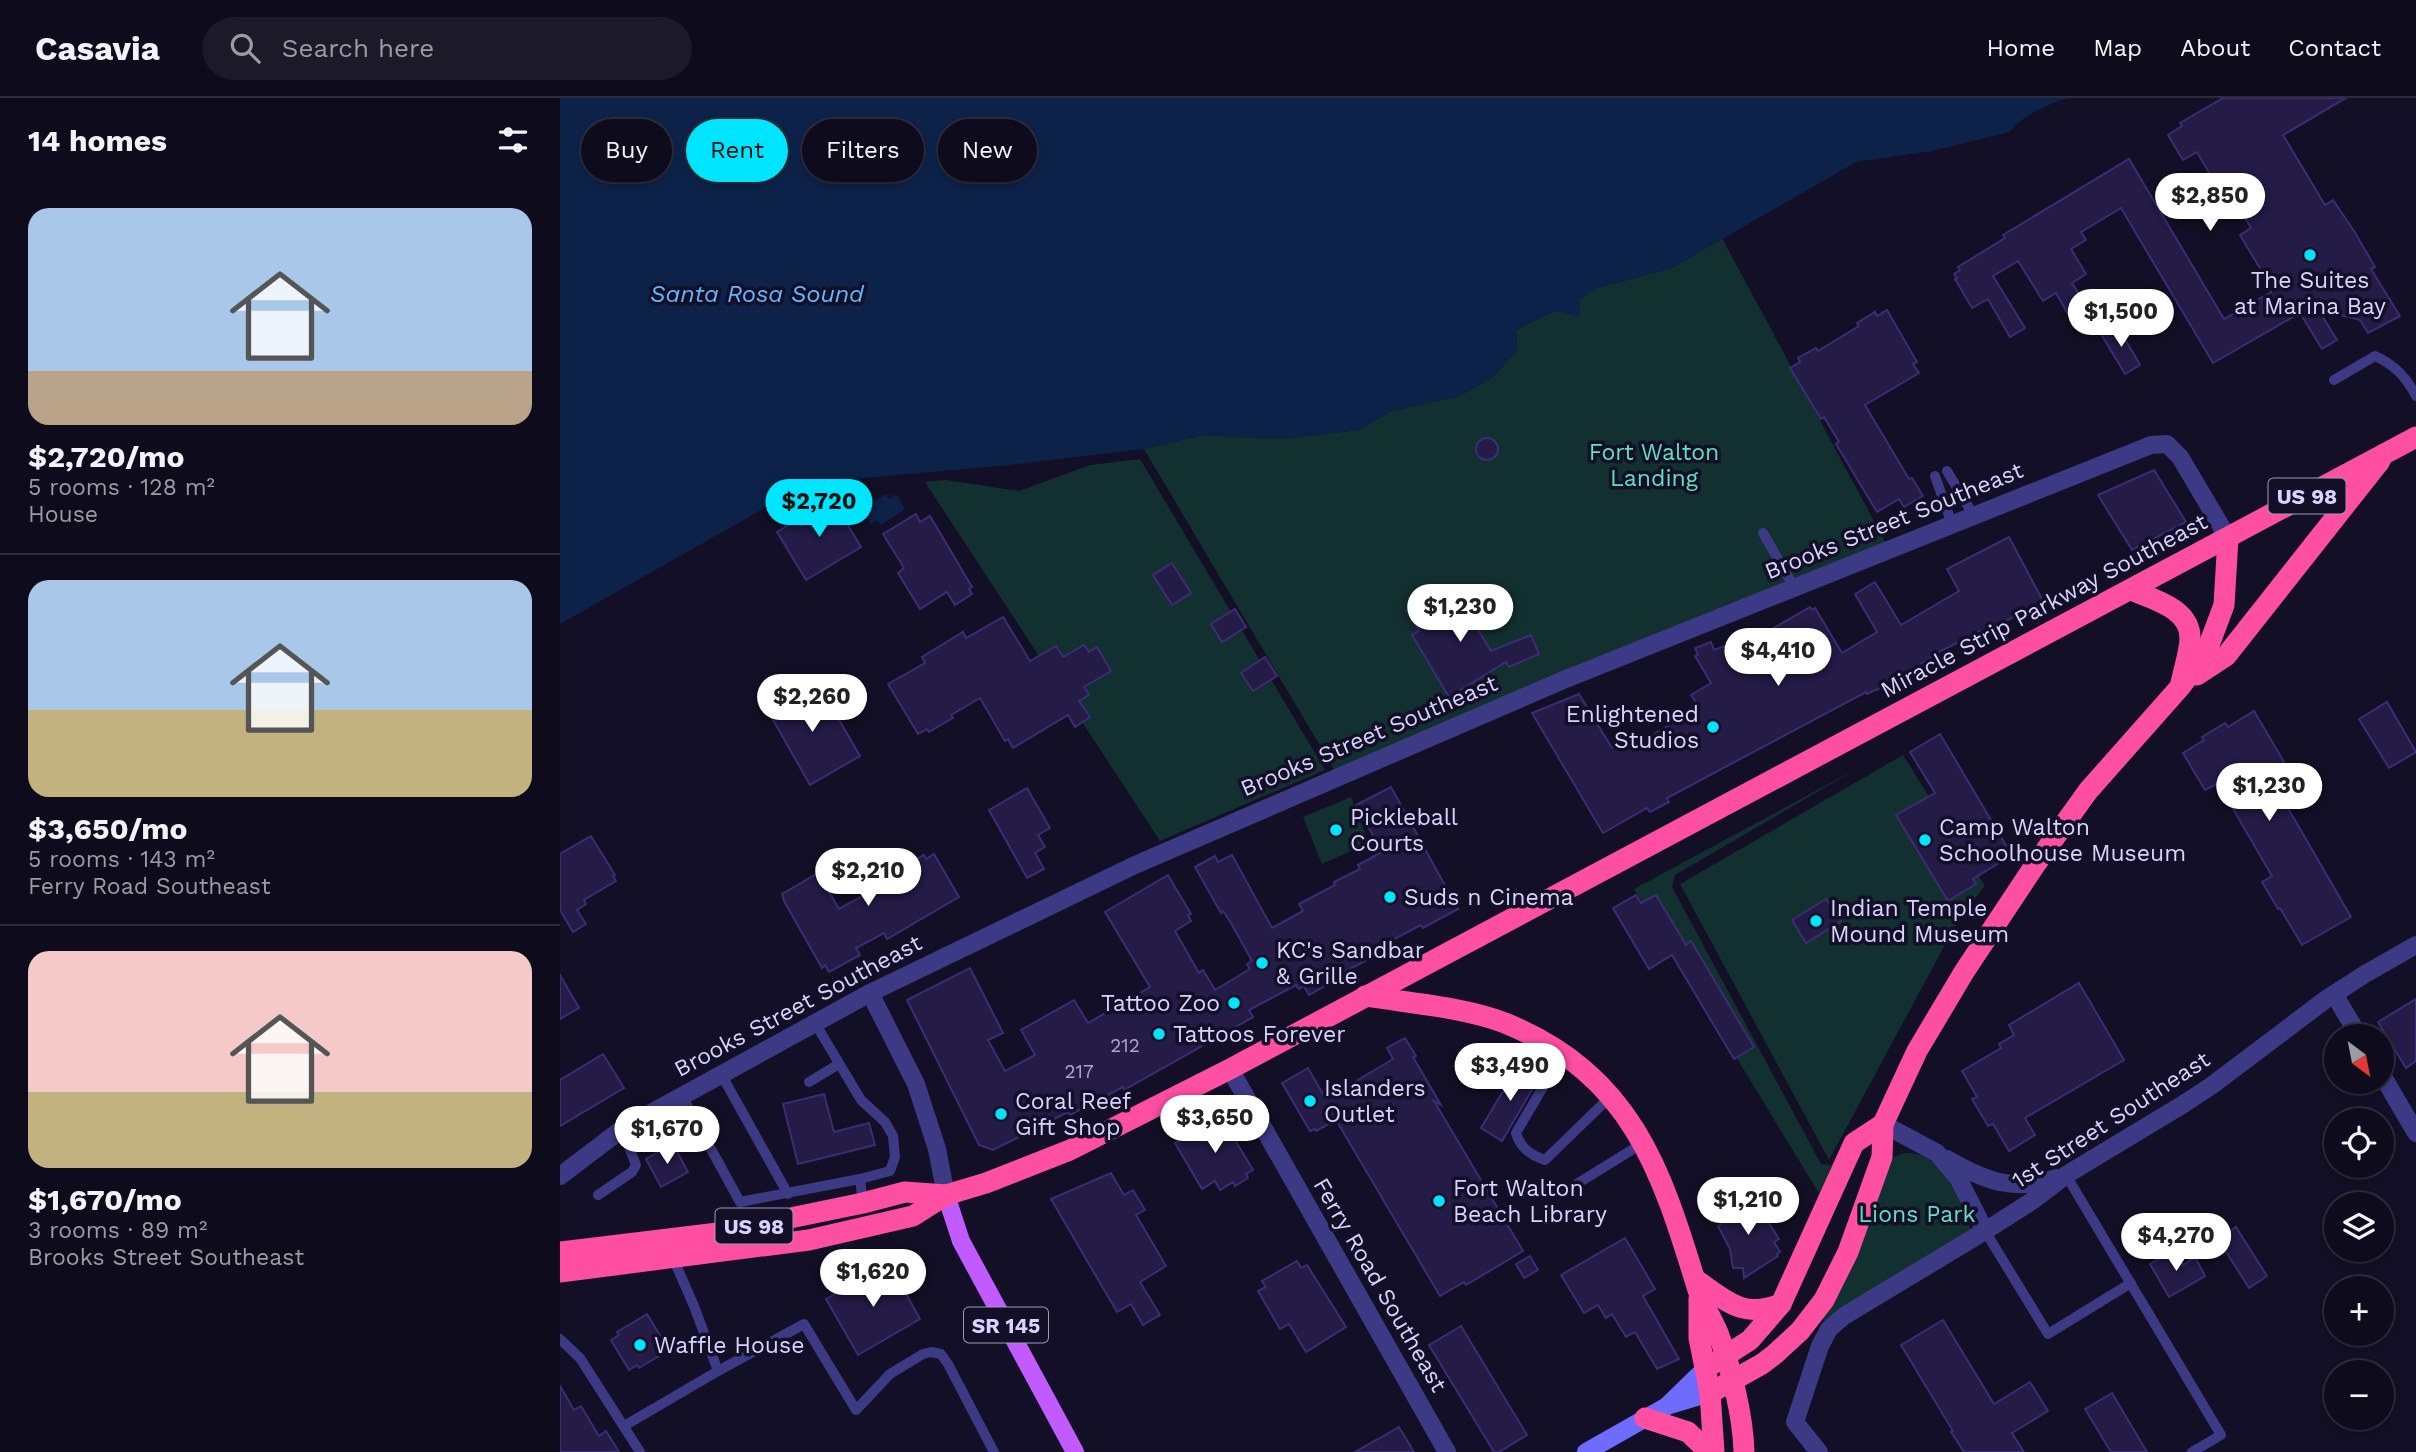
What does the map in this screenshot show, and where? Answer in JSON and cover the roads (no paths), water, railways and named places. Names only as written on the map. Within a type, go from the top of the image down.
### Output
[{"type":"highway","name":"Miracle Strip Parkway Southeast","points":[[946,1195],[986,1183],[1070,1150],[1230,1069],[2386,453],[2414,441]]},
{"type":"highway","points":[[2181,686],[2225,656],[2386,453]]},
{"type":"highway","points":[[1710,1393],[1775,1354],[1809,1321],[1824,1300],[1848,1252],[1882,1157],[1883,1124],[1917,1051],[1964,972],[2088,791],[2181,686],[2206,653],[2224,606],[2228,538]]},
{"type":"highway","points":[[2131,590],[2165,603],[2177,612],[2187,625],[2190,639],[2181,686]]},
{"type":"highway","points":[[1365,996],[1471,1014],[1504,1023],[1566,1055],[1626,1113],[1672,1207],[1697,1286],[1718,1334],[1744,1435],[1744,1452]]},
{"type":"highway","points":[[1704,1369],[1750,1340],[1781,1304],[1854,1143],[1883,1124]]},
{"type":"highway","name":"US 98","points":[[560,1252],[718,1233],[905,1192],[946,1195]]},
{"type":"highway","name":"US 98","points":[[560,1272],[809,1240],[913,1216],[946,1195]]},
{"type":"highway","points":[[1697,1286],[1736,1307],[1764,1311],[1781,1304]]},
{"type":"highway","points":[[1697,1286],[1699,1338],[1710,1393],[1712,1452]]},
{"type":"highway","points":[[1645,1418],[1688,1432],[1712,1452]]},
{"type":"main road","name":"SR 145","points":[[946,1195],[961,1241],[1074,1452]]},
{"type":"street","name":"Brooks Street Southeast","points":[[560,1176],[622,1129],[870,993],[1135,865],[1252,812],[1561,681],[2151,444],[2167,444],[2180,457],[2228,538]]},
{"type":"street","name":"1st Street Southeast","points":[[1819,1452],[1795,1422],[1820,1346],[1829,1329],[1844,1316],[2032,1201],[2066,1175],[2211,1086],[2334,994],[2416,946]]},
{"type":"street","points":[[870,993],[916,1084],[937,1149],[946,1195]]},
{"type":"street","points":[[2334,994],[2352,1024]]},
{"type":"street","name":"Ferry Road Southeast","points":[[1230,1069],[1447,1452]]},
{"type":"street","points":[[2394,1094],[2416,1133]]},
{"type":"street","points":[[1883,1124],[1967,1171],[2000,1184],[2025,1186],[2066,1175]]},
{"type":"street","points":[[1937,1153],[1958,1178],[1984,1231]]},
{"type":"street","points":[[1667,1406],[1704,1369]]},
{"type":"street","points":[[1586,1452],[1667,1406],[1710,1393]]},
{"type":"lane","points":[[2334,380],[2375,356],[2388,362],[2406,377],[2416,396]]},
{"type":"lane","points":[[1947,471],[1973,516]]},
{"type":"lane","points":[[1936,476],[1952,524]]},
{"type":"lane","points":[[1763,533],[1794,587]]},
{"type":"lane","points":[[682,1096],[740,1202],[890,1171],[895,1157],[893,1136],[885,1122],[861,1100],[815,1023]]},
{"type":"lane","points":[[1566,1055],[1550,1075],[1516,1133],[1522,1146],[1545,1160],[1611,1096]]},
{"type":"lane","points":[[809,1082],[839,1064]]},
{"type":"lane","points":[[721,1074],[788,1194]]},
{"type":"lane","points":[[598,1195],[632,1172],[636,1165],[622,1129]]},
{"type":"lane","points":[[1567,1190],[1643,1143]]},
{"type":"lane","points":[[2066,1175],[2221,1435],[2192,1452]]},
{"type":"lane","points":[[860,1179],[863,1203]]},
{"type":"lane","points":[[1984,1231],[2048,1334],[2131,1283]]},
{"type":"lane","points":[[673,1258],[718,1371]]},
{"type":"lane","points":[[624,1426],[804,1324],[856,1410],[890,1374],[923,1354],[941,1354],[994,1452]]},
{"type":"lane","points":[[560,1339],[580,1358],[640,1452]]},
{"type":"water","name":"Santa Rosa Sound","points":[[560,98],[2069,98],[2037,110],[2010,132],[1932,151],[1856,162],[1672,268],[1597,288],[1580,299],[1579,317],[1555,311],[1517,330],[1516,351],[1493,377],[1459,396],[1391,411],[1359,430],[1279,439],[1203,435],[1144,449],[1009,465],[809,483],[560,624]]},
{"type":"water","points":[[886,494],[889,499],[896,494],[905,509],[881,525],[877,520],[871,524],[861,509]]},
{"type":"place","name":"The Suites at Marina Bay","points":[[2310,255]]},
{"type":"place","name":"Enlightened Studios","points":[[1713,727]]},
{"type":"place","name":"Pickleball Courts","points":[[1336,830]]},
{"type":"place","name":"Camp Walton Schoolhouse Museum","points":[[1925,840]]},
{"type":"place","name":"Suds n Cinema","points":[[1390,897]]},
{"type":"place","name":"Indian Temple Mound Museum","points":[[1816,921]]},
{"type":"place","name":"KC's Sandbar & Grille","points":[[1262,963]]},
{"type":"place","name":"Tattoo Zoo","points":[[1234,1003]]},
{"type":"place","name":"Tattoos Forever","points":[[1159,1034]]},
{"type":"place","name":"Islanders Outlet","points":[[1310,1101]]},
{"type":"place","name":"Coral Reef Gift Shop","points":[[1001,1114]]},
{"type":"place","name":"Fort Walton Beach Library","points":[[1439,1201]]},
{"type":"place","name":"Waffle House","points":[[640,1345]]},
{"type":"park label","name":"Fort Walton Landing","points":[[1654,465]]},
{"type":"park label","name":"Lions Park","points":[[1917,1214]]}]
